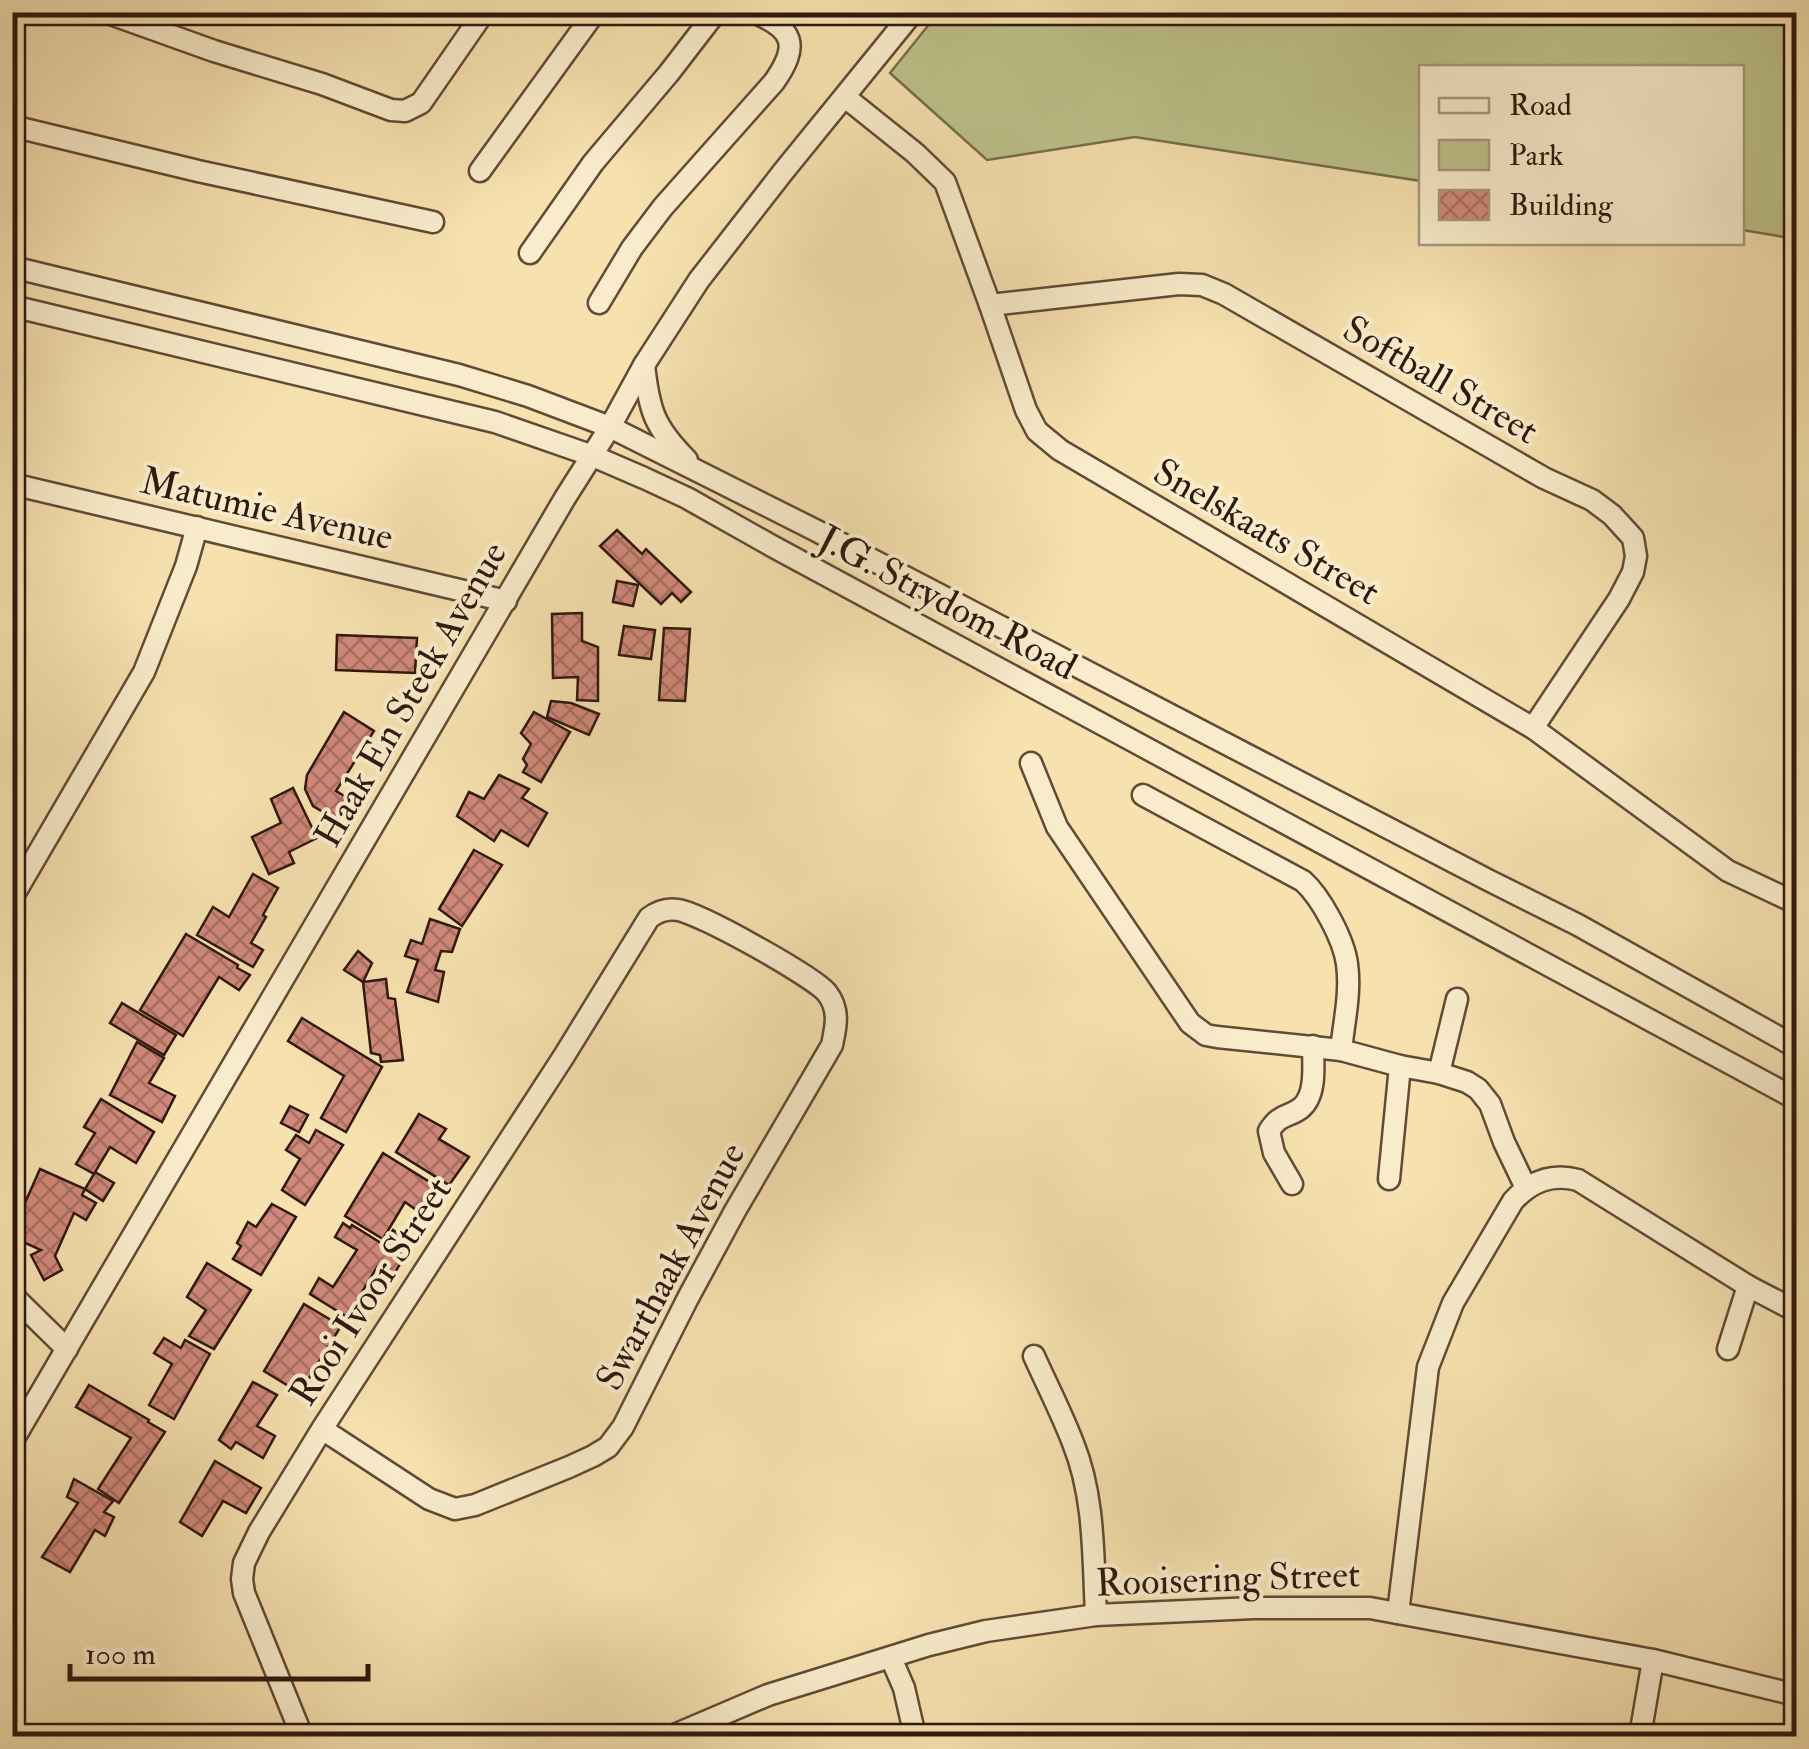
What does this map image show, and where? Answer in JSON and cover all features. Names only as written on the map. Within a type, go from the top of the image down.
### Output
[{"type":"street","points":[[105,12],[391,110],[405,111],[421,104],[484,12]]},
{"type":"street","points":[[480,172],[595,12]]},
{"type":"street","points":[[530,253],[593,163],[716,12]]},
{"type":"street","points":[[599,303],[656,216],[786,65],[791,44],[788,36],[753,12]]},
{"type":"street","name":"Haak En Steek Avenue","points":[[12,1442],[644,365],[714,259],[912,14]]},
{"type":"street","name":"Snelskaats Street","points":[[845,97],[944,182],[1026,410],[1037,430],[1060,450],[1533,728],[1728,870],[1796,903]]},
{"type":"street","points":[[12,126],[434,222]]},
{"type":"street","name":"J.G. Strydom Road","points":[[12,268],[459,374],[610,427],[1578,925],[1796,1046]]},
{"type":"street","name":"Softball Street","points":[[990,305],[1202,284],[1544,478],[1592,500],[1612,515],[1633,538],[1633,572],[1619,600],[1533,728]]},
{"type":"street","name":"J.G. Strydom Road","points":[[12,306],[495,422],[593,456],[686,498],[1796,1099]]},
{"type":"street","points":[[644,365],[654,417],[700,472]]},
{"type":"street","name":"Matumie Avenue","points":[[12,484],[506,602]]},
{"type":"street","points":[[12,898],[144,672],[186,566],[196,527]]},
{"type":"street","points":[[1031,762],[1057,827],[1190,1024],[1206,1035],[1341,1050],[1439,1072],[1478,1089],[1490,1104],[1526,1188]]},
{"type":"street","points":[[1143,795],[1304,881],[1319,898],[1347,960],[1341,1050]]},
{"type":"street","name":"Rooi Ivoor Street","points":[[302,1736],[244,1593],[242,1579],[247,1554],[322,1429],[649,918],[665,910]]},
{"type":"street","name":"Swarthaak Avenue","points":[[322,1429],[430,1499],[455,1509],[475,1506],[594,1456],[624,1427],[725,1228],[832,1045],[838,1019],[836,1008],[817,984],[711,922],[684,910],[665,910]]},
{"type":"street","points":[[1439,1072],[1457,999]]},
{"type":"street","points":[[1292,1184],[1274,1153],[1269,1130],[1279,1117],[1300,1109],[1309,1097],[1313,1046]]},
{"type":"street","points":[[1389,1179],[1400,1066]]},
{"type":"street","points":[[1398,1613],[1428,1367],[1453,1304],[1513,1201],[1526,1188],[1556,1176],[1578,1180],[1796,1312]]},
{"type":"street","points":[[1728,1349],[1748,1286]]},
{"type":"street","points":[[12,1295],[66,1350]]},
{"type":"street","points":[[1034,1356],[1074,1445],[1083,1476],[1091,1514],[1096,1615]]},
{"type":"street","name":"Rooisering Street","points":[[672,1736],[768,1695],[986,1631],[1096,1615],[1323,1606],[1370,1608],[1653,1660],[1796,1696]]},
{"type":"street","points":[[892,1658],[916,1736]]},
{"type":"street","points":[[1640,1736],[1653,1660]]},
{"type":"green space","points":[[939,12],[1796,13],[1796,239],[1744,230],[1744,65],[1419,65],[1419,181],[1135,137],[987,160],[890,73]]},
{"type":"building","points":[[617,530],[642,554],[646,549],[691,592],[681,602],[672,593],[661,604],[600,546]]},
{"type":"building","points":[[617,581],[638,585],[633,606],[613,602]]},
{"type":"building","points":[[582,613],[582,641],[598,647],[598,701],[577,700],[578,677],[553,678],[552,614]]},
{"type":"building","points":[[624,626],[655,630],[651,659],[619,655]]},
{"type":"building","points":[[664,628],[690,629],[685,701],[659,700]]},
{"type":"building","points":[[337,635],[417,638],[415,673],[336,670]]},
{"type":"building","points":[[551,701],[571,703],[599,714],[589,735],[547,717]]},
{"type":"building","points":[[344,712],[374,731],[336,791],[346,797],[335,819],[313,806],[305,789],[307,775]]},
{"type":"building","points":[[534,712],[570,732],[541,782],[523,772],[527,765],[523,759],[531,744],[521,733]]},
{"type":"building","points":[[499,775],[529,789],[522,798],[547,813],[528,846],[501,830],[494,841],[457,816],[469,792],[484,799]]},
{"type":"building","points":[[293,788],[317,838],[289,852],[294,863],[269,874],[252,837],[281,823],[271,799]]},
{"type":"building","points":[[474,850],[502,865],[462,926],[439,909]]},
{"type":"building","points":[[253,874],[278,888],[251,943],[263,950],[253,967],[197,935],[213,907],[229,917]]},
{"type":"building","points":[[430,919],[460,929],[452,952],[441,951],[435,970],[444,972],[438,1002],[407,992],[418,960],[405,956],[411,940],[422,944]]},
{"type":"building","points":[[186,934],[250,975],[239,990],[219,977],[183,1036],[140,1010]]},
{"type":"building","points":[[358,951],[372,963],[363,982],[344,970]]},
{"type":"building","points":[[386,979],[388,998],[395,999],[403,1060],[381,1062],[380,1055],[371,1053],[363,982]]},
{"type":"building","points":[[122,1003],[176,1035],[164,1055],[110,1023]]},
{"type":"building","points":[[302,1018],[382,1067],[346,1132],[321,1118],[344,1076],[288,1041]]},
{"type":"building","points":[[137,1042],[164,1058],[149,1083],[175,1096],[162,1122],[110,1095]]},
{"type":"building","points":[[101,1099],[154,1132],[136,1163],[110,1147],[95,1172],[114,1183],[103,1201],[85,1189],[94,1174],[76,1164],[95,1133],[84,1127]]},
{"type":"building","points":[[290,1106],[308,1115],[299,1132],[281,1123]]},
{"type":"building","points":[[419,1114],[446,1129],[439,1139],[469,1157],[449,1185],[396,1152]]},
{"type":"building","points":[[316,1130],[343,1145],[305,1205],[282,1190],[300,1159],[286,1150],[296,1135],[309,1143]]},
{"type":"building","points":[[383,1153],[436,1186],[419,1212],[405,1202],[383,1239],[345,1216]]},
{"type":"building","points":[[40,1169],[85,1189],[82,1195],[96,1203],[86,1220],[74,1213],[55,1256],[62,1270],[44,1280],[31,1255],[41,1250],[12,1237]]},
{"type":"building","points":[[272,1204],[296,1217],[261,1275],[233,1259],[248,1222],[256,1227]]},
{"type":"building","points":[[343,1223],[389,1248],[386,1252],[402,1261],[392,1277],[377,1267],[347,1317],[310,1294],[319,1278],[333,1287],[357,1250],[335,1237]]},
{"type":"building","points":[[393,1230],[408,1240],[399,1254],[384,1244]]},
{"type":"building","points":[[207,1263],[251,1290],[214,1349],[189,1336],[206,1310],[187,1297]]},
{"type":"building","points":[[304,1304],[341,1326],[300,1393],[264,1371]]},
{"type":"building","points":[[164,1338],[181,1348],[185,1340],[210,1354],[174,1419],[149,1405],[172,1364],[154,1353]]},
{"type":"building","points":[[253,1382],[277,1395],[257,1426],[275,1436],[263,1458],[236,1442],[231,1449],[219,1440]]},
{"type":"building","points":[[89,1385],[165,1432],[119,1503],[98,1489],[131,1438],[76,1407]]},
{"type":"building","points":[[215,1461],[261,1488],[246,1513],[223,1501],[202,1536],[180,1522]]},
{"type":"building","points":[[74,1479],[113,1501],[104,1512],[114,1517],[105,1536],[95,1530],[70,1572],[42,1557],[78,1503],[67,1497]]}]
